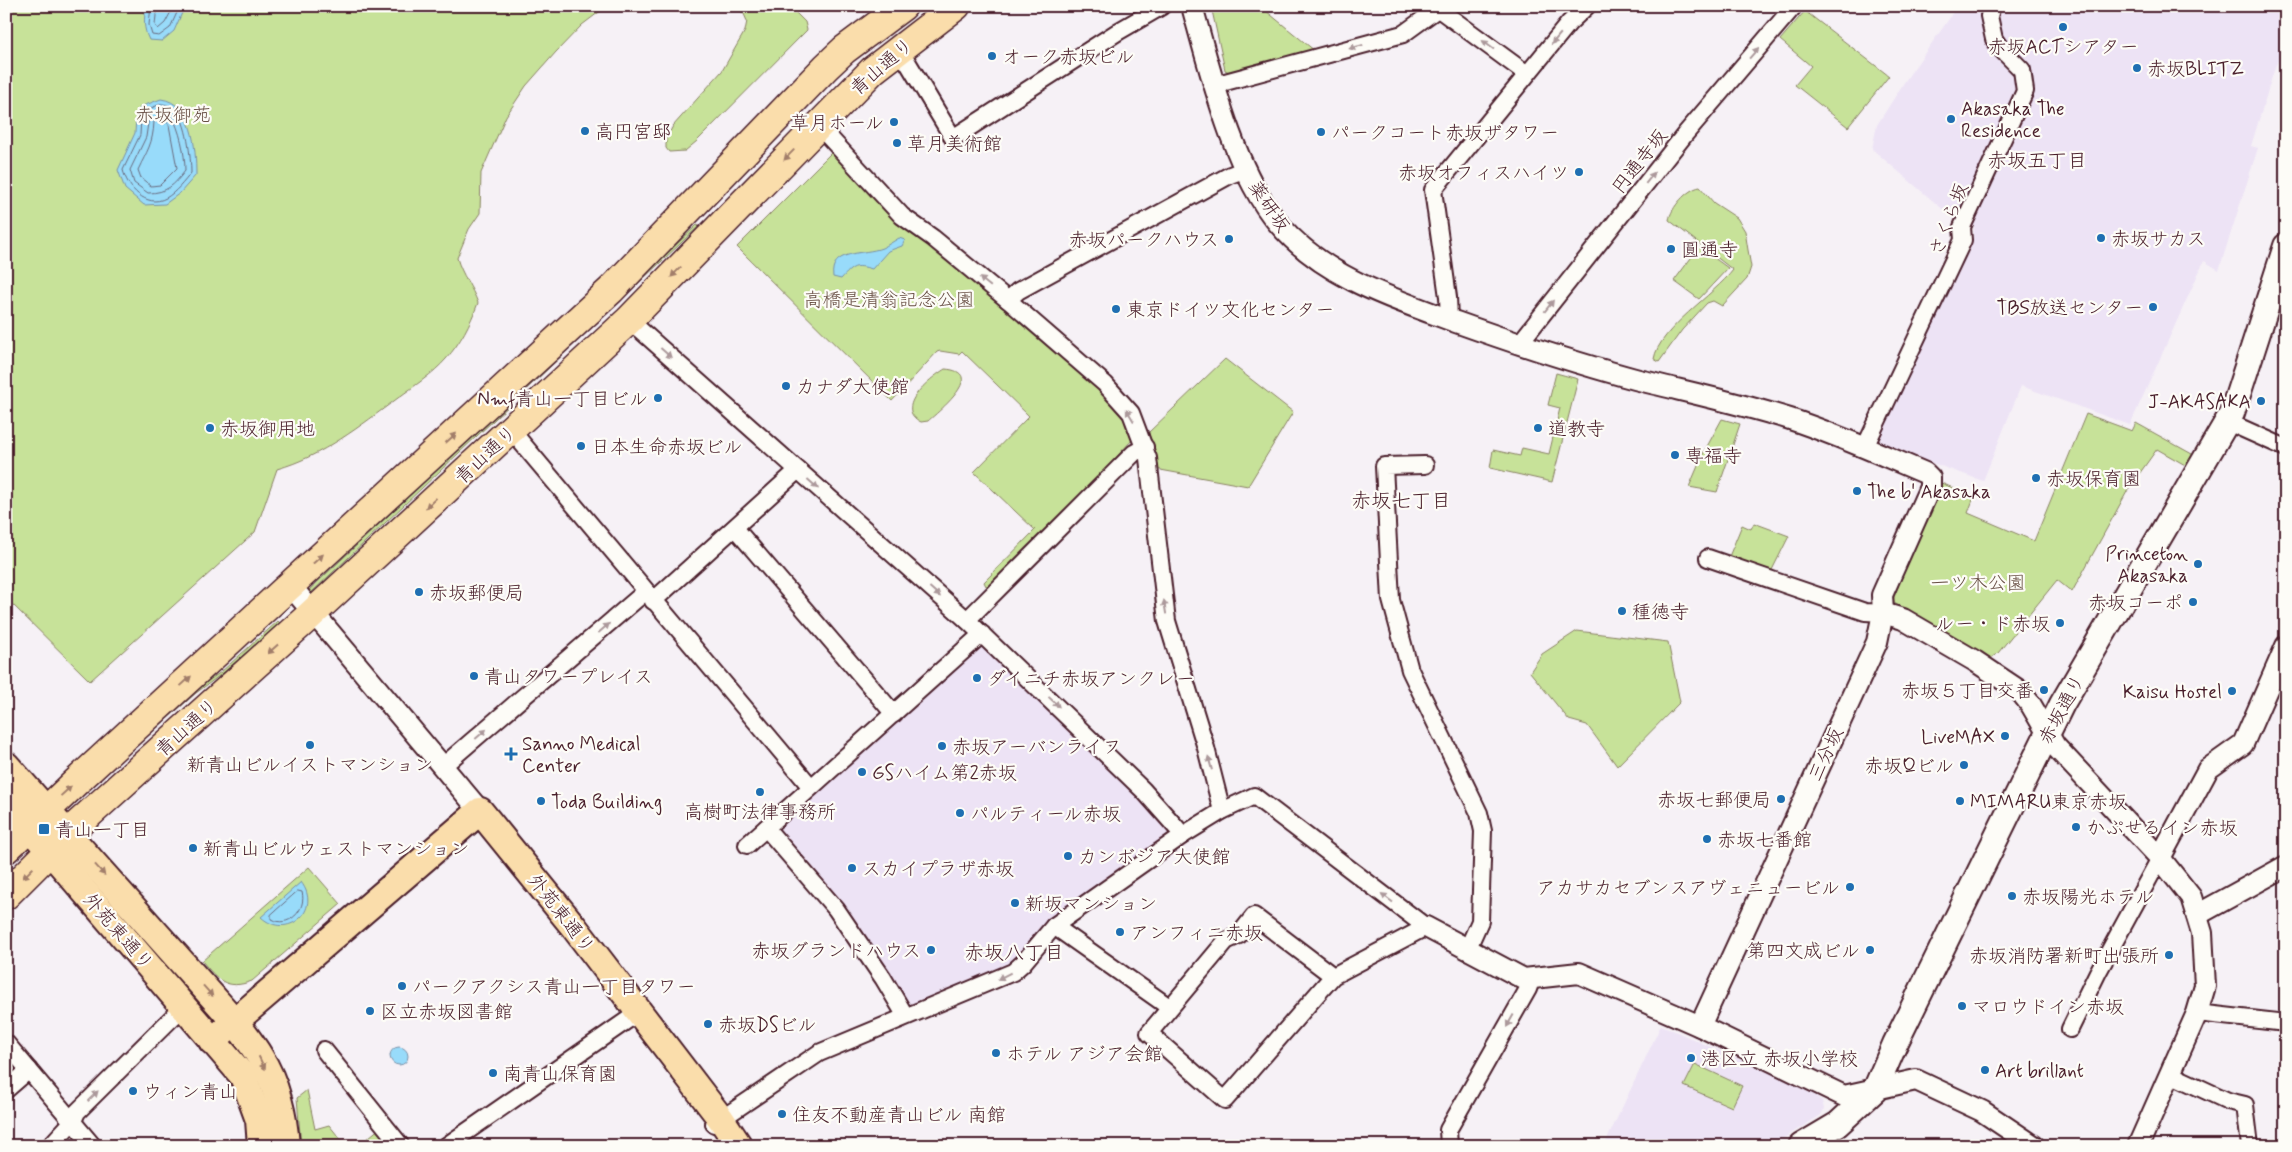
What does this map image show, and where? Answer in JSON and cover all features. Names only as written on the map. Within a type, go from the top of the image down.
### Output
[{"type":"highway","name":"青山通り","points":[[6,850],[38,818],[611,290],[844,50],[903,6]]},
{"type":"highway","name":"青山通り","points":[[6,895],[59,842],[309,616],[629,320],[852,90],[899,48],[956,6]]},
{"type":"main road","name":"赤坂通り","points":[[1800,1146],[1838,1124],[1875,1090],[1895,1044],[2047,733],[2107,626],[2228,422],[2286,246]]},
{"type":"main road","name":"外苑東通り","points":[[6,765],[38,818],[59,842],[235,1022],[261,1058],[280,1108],[267,1146]]},
{"type":"main road","name":"外苑東通り","points":[[6,800],[38,818]]},
{"type":"main road","name":"外苑東通り","points":[[476,815],[628,1019],[719,1130],[739,1146]]},
{"type":"main road","name":"外苑東通り","points":[[476,815],[574,927],[719,1130]]},
{"type":"main road","points":[[212,1041],[476,815]]},
{"type":"main road","name":"外苑東通り","points":[[59,842],[183,1007],[243,1076],[260,1120],[267,1146]]},
{"type":"street","points":[[899,48],[953,138],[1119,31],[1162,6]]},
{"type":"street","name":"薬研坂","points":[[1192,6],[1214,85],[1246,170],[1260,199],[1277,223],[1300,246],[1358,284],[1387,298],[1519,344],[1633,378],[1790,420],[1865,447],[1925,473],[1930,478]]},
{"type":"street","points":[[1449,319],[1448,297],[1433,190],[1569,23],[1587,6]]},
{"type":"street","name":"円通寺坂","points":[[1519,344],[1686,133],[1794,6]]},
{"type":"street","name":"さくら坂","points":[[1865,447],[1963,240],[1962,228],[2025,91],[2022,70],[2001,49],[1994,38],[1989,16],[1992,6]]},
{"type":"street","points":[[1214,85],[1403,34],[1436,10],[1440,10],[1527,74]]},
{"type":"street","points":[[818,125],[902,216],[933,238],[1008,300],[1105,384],[1131,413],[1145,447],[1167,621],[1206,748],[1222,811]]},
{"type":"street","points":[[1008,300],[1018,291],[1154,215],[1230,175],[1246,170]]},
{"type":"street","points":[[629,320],[967,620],[1136,783],[1183,835]]},
{"type":"street","points":[[2228,422],[2286,448]]},
{"type":"street","points":[[511,430],[810,787]]},
{"type":"street","points":[[967,620],[1134,453],[1145,447]]},
{"type":"street","points":[[1425,465],[1384,466],[1390,600],[1410,670],[1479,813],[1483,831],[1480,921],[1467,950]]},
{"type":"street","points":[[443,766],[735,528],[798,470]]},
{"type":"street","name":"三分坂","points":[[1700,1026],[1873,651],[1883,613],[1882,595],[1930,487],[1930,478]]},
{"type":"street","points":[[735,528],[894,714]]},
{"type":"street","points":[[1708,558],[1864,612],[1883,613],[1903,619],[1975,661],[2020,691],[2054,746],[2160,858],[2191,897],[2202,933],[2205,986],[2197,1013],[2138,1146]]},
{"type":"street","points":[[286,589],[476,815]]},
{"type":"street","points":[[309,616],[443,766],[476,815]]},
{"type":"street","points":[[747,845],[982,634]]},
{"type":"street","points":[[2070,1029],[2098,972],[2208,769],[2243,744],[2286,646]]},
{"type":"street","points":[[719,1130],[819,1053],[905,1015],[1013,972],[1054,926],[1183,835],[1222,811],[1254,796],[1426,927],[1524,980],[1579,973],[1700,1026],[1844,1096],[1916,1080],[1982,1111],[2034,1146]]},
{"type":"street","points":[[766,828],[836,909],[883,978],[905,1015]]},
{"type":"street","points":[[2197,915],[2286,866]]},
{"type":"street","points":[[1334,976],[1254,916],[1239,935],[1226,941],[1149,1032],[1225,1100],[1334,976],[1426,927]]},
{"type":"street","points":[[1054,926],[1169,1007]]},
{"type":"street","points":[[1449,1146],[1448,1130],[1528,989],[1532,978]]},
{"type":"street","points":[[50,1146],[73,1122],[78,1112],[183,1007]]},
{"type":"street","points":[[2197,1013],[2286,1023]]},
{"type":"street","points":[[446,1146],[628,1019]]},
{"type":"street","points":[[6,1043],[93,1146]]},
{"type":"street","points":[[324,1050],[401,1146]]},
{"type":"street","points":[[6,1090],[29,1070]]},
{"type":"street","points":[[2170,1074],[2228,1102],[2245,1105],[2250,1146]]},
{"type":"shaded area","name":"赤坂サカス","points":[[1956,6],[2286,6],[2286,44],[2275,67],[2251,146],[2258,148],[2219,270],[2204,261],[2130,425],[2021,386],[1983,481],[1882,445],[1877,437],[1971,244],[1974,231],[1974,218],[1959,216],[1953,218],[1872,149],[1877,125]]},
{"type":"shaded area","points":[[984,643],[1072,723],[1172,833],[1018,962],[907,1009],[773,831]]},
{"type":"shaded area","name":"港区立 赤坂小学校","points":[[1661,1025],[1810,1091],[1822,1101],[1824,1109],[1821,1115],[1771,1146],[1604,1146]]},
{"type":"green space","name":"赤坂御用地","points":[[6,6],[607,6],[582,25],[556,52],[526,86],[506,116],[481,173],[480,213],[469,229],[457,258],[478,303],[465,332],[451,353],[423,380],[340,439],[310,456],[277,469],[255,532],[90,681],[6,598]]},
{"type":"green space","points":[[735,6],[789,6],[805,22],[807,30],[697,141],[685,151],[669,152],[666,148],[666,139],[673,126],[722,71],[745,31],[747,21],[744,14]]},
{"type":"green space","points":[[1211,6],[1260,6],[1315,51],[1231,73],[1225,70]]},
{"type":"green space","points":[[1805,11],[1889,76],[1848,127],[1795,85],[1811,66],[1780,40]]},
{"type":"green space","name":"高橋是清翁記念公園","points":[[832,152],[1099,388],[1124,413],[1133,439],[1036,543],[991,585],[986,586],[984,582],[1035,530],[974,472],[1029,416],[962,351],[959,354],[937,352],[892,401],[737,247]]},
{"type":"green space","points":[[1700,187],[1714,203],[1737,218],[1745,231],[1751,267],[1747,279],[1722,306],[1713,301],[1707,303],[1682,330],[1659,362],[1654,359],[1658,348],[1666,336],[1676,324],[1733,270],[1669,220],[1670,215],[1680,200],[1690,191]]},
{"type":"green space","points":[[697,225],[699,226],[311,593],[308,591]]},
{"type":"green space","points":[[1699,247],[1728,268],[1699,299],[1674,281]]},
{"type":"green space","points":[[1225,359],[1293,412],[1248,486],[1155,469],[1149,432]]},
{"type":"green space","points":[[945,369],[957,372],[962,377],[961,384],[950,401],[928,421],[921,422],[913,416],[912,402],[923,386]]},
{"type":"green space","points":[[1556,373],[1578,379],[1552,482],[1490,468],[1493,450],[1520,456],[1522,448],[1549,454],[1560,408],[1548,405]]},
{"type":"green space","name":"一ツ木公園","points":[[2086,414],[2132,431],[2136,423],[2201,459],[2194,470],[2157,449],[2129,488],[2072,592],[2057,580],[1998,653],[1991,658],[1894,603],[1894,597],[1939,482],[1974,497],[1968,513],[2034,541]]},
{"type":"green space","points":[[1722,419],[1740,424],[1717,492],[1689,487],[1704,452]]},
{"type":"green space","points":[[1754,523],[1789,536],[1770,574],[1728,559],[1742,525],[1751,529]]},
{"type":"green space","points":[[278,621],[280,623],[223,673],[196,693],[90,788],[87,786],[183,698],[221,672]]},
{"type":"green space","points":[[1577,631],[1668,642],[1680,702],[1617,766],[1587,725],[1569,720],[1530,672],[1542,654]]},
{"type":"green space","points":[[309,867],[341,904],[252,981],[243,984],[229,984],[223,982],[212,973],[202,961]]},
{"type":"green space","points":[[1695,1064],[1742,1086],[1732,1107],[1684,1086]]},
{"type":"green space","points":[[307,1090],[315,1129],[329,1125],[346,1146],[301,1146],[297,1098]]},
{"type":"green space","points":[[380,1128],[395,1146],[358,1146]]},
{"type":"water","points":[[146,6],[185,6],[174,31],[162,41],[149,40],[144,23]]},
{"type":"water","points":[[161,99],[172,102],[186,118],[193,141],[196,175],[180,193],[165,204],[144,205],[125,189],[118,170],[135,133],[136,117],[140,107]]},
{"type":"water","points":[[899,238],[905,240],[902,246],[888,251],[872,269],[855,267],[841,279],[833,277],[833,268],[842,257],[882,248]]},
{"type":"water","points":[[301,882],[307,893],[308,903],[305,912],[299,919],[291,924],[281,926],[271,924],[261,917]]},
{"type":"water","points":[[395,1047],[403,1047],[408,1052],[406,1063],[395,1065],[390,1060],[390,1052]]},
{"type":"place","name":"赤坂ACTシアター","points":[[2063,27]]},
{"type":"place","name":"オーク赤坂ビル","points":[[992,56]]},
{"type":"place","name":"赤坂BLITZ","points":[[2137,68]]},
{"type":"place","name":"Akasaka The Residence","points":[[1951,119]]},
{"type":"place","name":"草月ホール","points":[[894,122]]},
{"type":"place","name":"高円宮邸","points":[[585,131]]},
{"type":"place","name":"パークコート赤坂ザタワー","points":[[1321,132]]},
{"type":"place","name":"草月美術館","points":[[897,143]]},
{"type":"place","name":"赤坂オフィスハイツ","points":[[1579,172]]},
{"type":"place","name":"赤坂サカス","points":[[2101,238]]},
{"type":"place","name":"赤坂パークハウス","points":[[1229,239]]},
{"type":"place","name":"圓通寺","points":[[1671,249]]},
{"type":"place","name":"TBS放送センター","points":[[2153,307]]},
{"type":"place","name":"東京ドイツ文化センター","points":[[1116,309]]},
{"type":"place","name":"カナダ大使館","points":[[786,386]]},
{"type":"place","name":"Nmf青山一丁目ビル","points":[[658,398]]},
{"type":"place","name":"J-AKASAKA","points":[[2261,401]]},
{"type":"place","name":"赤坂御用地","points":[[210,428]]},
{"type":"place","name":"道教寺","points":[[1538,428]]},
{"type":"place","name":"日本生命赤坂ビル","points":[[581,446]]},
{"type":"place","name":"専福寺","points":[[1675,455]]},
{"type":"place","name":"赤坂保育園","points":[[2036,478]]},
{"type":"place","name":"The b' Akasaka","points":[[1857,491]]},
{"type":"place","name":"Princeton Akasaka","points":[[2198,564]]},
{"type":"place","name":"赤坂郵便局","points":[[419,592]]},
{"type":"place","name":"赤坂コーポ","points":[[2193,602]]},
{"type":"place","name":"種徳寺","points":[[1622,611]]},
{"type":"place","name":"ルー・ド赤坂","points":[[2060,623]]},
{"type":"place","name":"青山タワープレイス","points":[[474,676]]},
{"type":"place","name":"ダイニチ赤坂アンクレー","points":[[977,678]]},
{"type":"place","name":"赤坂５丁目交番","points":[[2044,690]]},
{"type":"place","name":"Kaisu Hostel","points":[[2232,691]]},
{"type":"place","name":"LiveMAX","points":[[2005,736]]},
{"type":"place","name":"新青山ビルイストマンション","points":[[310,745]]},
{"type":"place","name":"赤坂アーバンライフ","points":[[942,746]]},
{"type":"place","name":"Sanno Medical Center","points":[[511,754]]},
{"type":"place","name":"赤坂Qビル","points":[[1964,765]]},
{"type":"place","name":"GSハイム第2赤坂","points":[[862,772]]},
{"type":"place","name":"高樹町法律事務所","points":[[760,792]]},
{"type":"place","name":"赤坂七郵便局","points":[[1781,799]]},
{"type":"place","name":"Toda Building","points":[[541,801]]},
{"type":"place","name":"MIMARU東京赤坂","points":[[1960,801]]},
{"type":"place","name":"パルティール赤坂","points":[[960,813]]},
{"type":"place","name":"かぷせるイン赤坂","points":[[2076,827]]},
{"type":"place","name":"青山一丁目","points":[[44,829]]},
{"type":"place","name":"赤坂七番館","points":[[1707,839]]},
{"type":"place","name":"新青山ビルウェストマンション","points":[[193,848]]},
{"type":"place","name":"カンボジア大使館","points":[[1068,856]]},
{"type":"place","name":"スカイプラザ赤坂","points":[[852,868]]},
{"type":"place","name":"アカサカセブンスアヴェニュービル","points":[[1850,887]]},
{"type":"place","name":"赤坂陽光ホテル","points":[[2012,896]]},
{"type":"place","name":"新坂マンション","points":[[1015,903]]},
{"type":"place","name":"アンフィニ赤坂","points":[[1120,932]]},
{"type":"place","name":"赤坂グランドハウス","points":[[931,950]]},
{"type":"place","name":"第四文成ビル","points":[[1870,950]]},
{"type":"place","name":"赤坂消防署新町出張所","points":[[2169,955]]},
{"type":"place","name":"パークアクシス青山一丁目タワー","points":[[402,986]]},
{"type":"place","name":"マロウドイン赤坂","points":[[1962,1006]]},
{"type":"place","name":"区立赤坂図書館","points":[[370,1011]]},
{"type":"place","name":"赤坂DSビル","points":[[708,1024]]},
{"type":"place","name":"ホテル アジア会館","points":[[996,1053]]},
{"type":"place","name":"港区立 赤坂小学校","points":[[1691,1058]]},
{"type":"place","name":"Art brillant","points":[[1985,1070]]},
{"type":"place","name":"南青山保育園","points":[[493,1073]]},
{"type":"place","name":"ウィン青山","points":[[133,1091]]},
{"type":"place","name":"住友不動産青山ビル 南館","points":[[782,1114]]},
{"type":"district","name":"赤坂五丁目","points":[[2037,160]]},
{"type":"district","name":"赤坂七丁目","points":[[1401,500]]},
{"type":"district","name":"赤坂八丁目","points":[[1014,952]]},
{"type":"park label","name":"赤坂御苑","points":[[173,114]]}]
